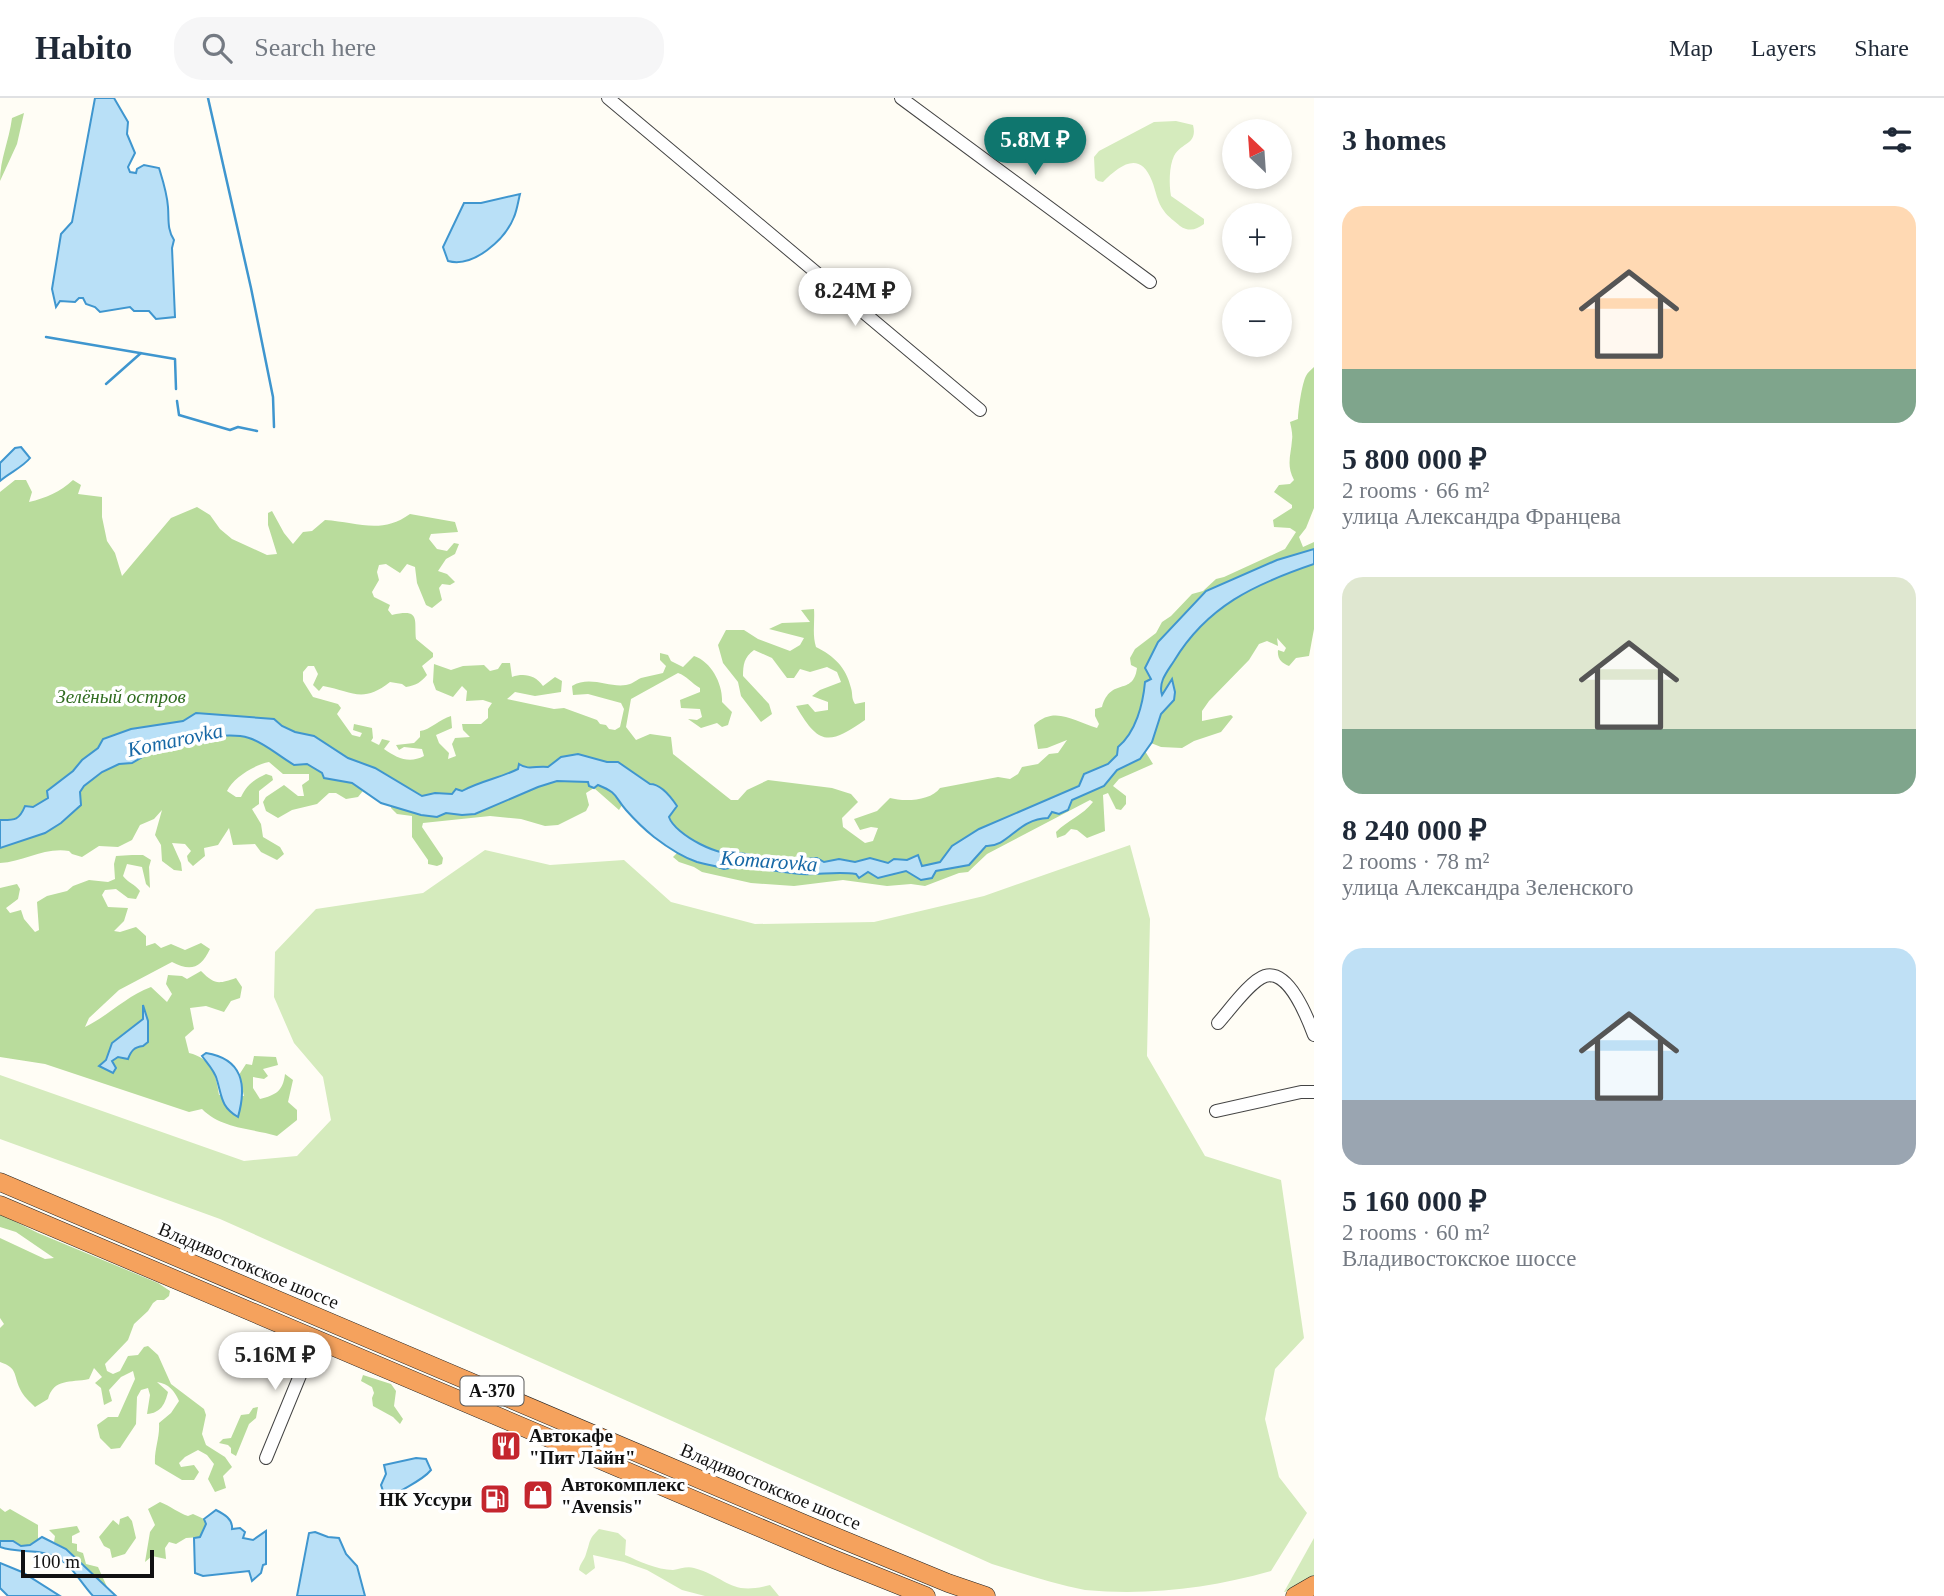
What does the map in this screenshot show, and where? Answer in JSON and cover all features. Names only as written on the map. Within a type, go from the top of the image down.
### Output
[{"type":"highway","name":"Владивостокское шоссе","points":[[0,1185],[969,1593],[986,1596]]},
{"type":"highway","name":"А-370","points":[[0,1205],[926,1596]]},
{"type":"highway","points":[[1294,1596],[1314,1585]]},
{"type":"street","points":[[608,98],[980,410]]},
{"type":"street","points":[[901,98],[1150,282]]},
{"type":"street","points":[[1219,1023],[1249,988],[1264,976],[1271,976],[1284,981],[1296,995],[1314,1035]]},
{"type":"street","points":[[1216,1111],[1301,1092],[1314,1092]]},
{"type":"street","points":[[266,1458],[315,1339]]},
{"type":"green space","points":[[24,113],[17,144],[0,181],[12,118]]},
{"type":"green space","points":[[1176,121],[1193,125],[1191,140],[1174,156],[1170,181],[1171,196],[1204,219],[1204,224],[1192,230],[1180,226],[1166,213],[1147,171],[1142,166],[1136,163],[1123,166],[1103,182],[1095,178],[1094,157],[1099,151],[1154,122]]},
{"type":"green space","name":"Зелёный остров","points":[[1314,367],[1314,508],[1299,537],[1303,547],[1314,542],[1314,629],[1309,656],[1296,658],[1289,666],[1279,658],[1278,650],[1284,652],[1286,648],[1277,638],[1278,646],[1267,641],[1259,644],[1249,660],[1202,711],[1202,721],[1231,715],[1233,717],[1221,732],[1182,748],[1161,747],[1151,743],[1145,751],[1153,764],[1119,779],[1113,786],[1126,796],[1126,804],[1121,810],[1116,809],[1108,793],[1103,795],[1105,831],[1087,838],[1077,830],[1071,829],[1057,838],[1056,832],[1089,807],[1093,802],[1090,800],[987,854],[968,872],[925,886],[887,886],[843,880],[794,886],[751,883],[702,872],[673,857],[677,853],[678,832],[669,816],[677,806],[665,793],[622,805],[619,810],[594,788],[586,793],[589,805],[586,811],[558,825],[545,826],[521,819],[490,816],[423,823],[422,827],[443,858],[442,864],[437,866],[428,864],[412,837],[412,816],[397,814],[391,808],[391,780],[379,771],[358,797],[346,799],[336,793],[329,793],[317,804],[292,810],[278,818],[266,811],[263,802],[266,797],[284,785],[298,796],[304,796],[302,785],[309,780],[309,774],[283,774],[269,762],[245,773],[234,781],[227,791],[241,797],[254,780],[266,774],[272,776],[273,780],[259,791],[259,804],[252,809],[261,824],[263,837],[280,847],[284,854],[277,860],[261,852],[255,844],[233,845],[229,828],[218,845],[204,848],[205,856],[193,866],[187,856],[191,851],[185,844],[172,843],[182,871],[174,870],[162,861],[161,845],[155,835],[162,810],[154,819],[140,825],[132,840],[118,847],[99,846],[82,857],[60,850],[0,863],[0,492],[15,480],[26,480],[32,492],[29,502],[52,494],[73,480],[81,485],[78,494],[102,497],[102,517],[107,541],[115,553],[122,576],[171,518],[197,507],[210,515],[232,539],[267,555],[277,554],[268,525],[268,513],[272,511],[293,544],[303,532],[312,531],[325,520],[379,526],[410,514],[455,522],[458,532],[431,534],[429,539],[437,549],[447,551],[454,543],[459,544],[455,554],[446,559],[438,571],[447,574],[455,582],[450,585],[442,584],[439,588],[442,600],[432,608],[426,605],[417,583],[415,567],[407,564],[400,573],[386,564],[379,565],[379,580],[372,592],[374,597],[390,605],[388,610],[392,615],[408,613],[414,617],[416,639],[433,653],[433,657],[422,666],[427,675],[423,680],[406,687],[390,682],[372,693],[357,694],[323,686],[319,691],[313,685],[318,674],[314,666],[308,666],[303,672],[303,681],[313,697],[338,704],[341,708],[337,714],[352,735],[360,737],[362,733],[353,730],[354,724],[372,728],[371,741],[379,745],[382,739],[390,741],[384,749],[398,757],[413,760],[424,756],[422,749],[404,747],[399,750],[396,745],[414,743],[420,737],[420,731],[451,716],[452,728],[436,735],[439,743],[449,753],[448,759],[456,756],[452,744],[455,738],[470,737],[463,730],[462,724],[481,724],[488,718],[488,709],[492,703],[483,700],[466,701],[467,691],[462,686],[453,697],[436,690],[433,682],[434,664],[451,670],[463,666],[484,665],[490,671],[498,669],[502,663],[510,663],[512,677],[529,676],[543,686],[555,677],[562,681],[561,692],[535,696],[515,692],[507,699],[554,709],[564,708],[615,730],[620,727],[624,709],[621,703],[588,694],[573,695],[572,686],[586,682],[628,685],[641,678],[663,673],[666,666],[660,660],[660,653],[668,655],[671,661],[683,667],[694,656],[706,663],[715,675],[721,688],[722,702],[732,712],[728,725],[722,727],[717,723],[701,728],[688,719],[697,720],[702,717],[700,709],[681,708],[680,700],[700,692],[700,688],[678,673],[631,699],[626,727],[636,740],[650,734],[671,737],[673,754],[731,800],[738,800],[747,790],[768,780],[832,788],[851,794],[858,802],[842,818],[843,827],[865,843],[873,841],[878,828],[860,830],[854,819],[877,811],[890,798],[917,799],[930,796],[940,788],[998,777],[1010,779],[1018,774],[1022,767],[1038,764],[1049,754],[1058,753],[1067,740],[1038,749],[1034,725],[1042,719],[1050,716],[1065,717],[1097,728],[1099,724],[1095,709],[1102,707],[1111,692],[1127,685],[1135,677],[1137,668],[1131,665],[1130,658],[1135,649],[1156,633],[1162,622],[1192,594],[1203,591],[1216,579],[1285,549],[1296,532],[1290,528],[1274,527],[1273,520],[1292,508],[1292,505],[1274,492],[1279,485],[1290,484],[1294,480],[1290,465],[1290,422],[1298,419],[1305,380]]},
{"type":"green space","points":[[814,609],[816,647],[834,658],[842,668],[849,681],[855,704],[865,702],[865,720],[833,737],[818,735],[796,706],[808,704],[815,712],[828,710],[828,702],[812,696],[841,682],[837,672],[827,667],[810,672],[800,669],[794,678],[787,678],[772,658],[754,650],[745,662],[743,676],[769,704],[772,714],[761,722],[741,696],[738,682],[723,663],[718,645],[726,630],[744,630],[758,639],[790,651],[800,645],[804,638],[769,629],[782,623],[810,622],[801,610]]},
{"type":"green space","points":[[1130,845],[1150,919],[1147,1056],[1205,1156],[1281,1180],[1304,1338],[1275,1369],[1265,1419],[1279,1477],[1307,1513],[1271,1571],[1248,1577],[1179,1589],[1109,1592],[1073,1588],[992,1564],[220,1219],[0,1139],[0,1075],[244,1161],[297,1156],[331,1120],[323,1077],[294,1043],[274,997],[275,952],[316,909],[423,893],[485,850],[550,865],[624,860],[671,902],[755,924],[874,922],[984,896]]},
{"type":"green space","points":[[143,855],[151,860],[150,888],[146,884],[142,867],[127,864],[123,876],[140,891],[136,899],[128,898],[116,889],[105,890],[102,895],[108,907],[128,908],[124,921],[114,931],[136,927],[146,936],[146,946],[155,943],[161,948],[171,944],[185,950],[201,943],[210,949],[195,966],[185,967],[172,962],[119,990],[89,1018],[85,1027],[151,987],[167,1002],[172,994],[166,984],[168,975],[187,979],[201,971],[217,982],[236,978],[242,987],[240,998],[231,1001],[224,1012],[206,1006],[190,1008],[194,1029],[185,1037],[189,1053],[203,1059],[211,1068],[219,1095],[244,1096],[239,1075],[246,1064],[252,1065],[254,1056],[276,1057],[278,1065],[263,1069],[268,1076],[264,1079],[253,1077],[253,1088],[260,1099],[278,1091],[285,1074],[293,1080],[288,1102],[297,1110],[297,1120],[277,1136],[218,1121],[202,1109],[189,1112],[45,1064],[0,1057],[0,888],[17,884],[20,889],[18,899],[6,908],[10,913],[21,910],[24,919],[35,932],[39,930],[37,902],[89,880],[108,882],[115,879],[116,856]]},
{"type":"green space","points":[[0,1214],[38,1233],[158,1283],[170,1291],[169,1296],[153,1303],[134,1324],[128,1340],[105,1364],[107,1371],[113,1374],[120,1371],[128,1356],[138,1355],[144,1347],[148,1346],[158,1355],[171,1384],[204,1409],[206,1415],[202,1434],[206,1445],[225,1457],[232,1467],[223,1476],[226,1488],[215,1492],[208,1479],[214,1464],[207,1455],[198,1450],[179,1463],[181,1467],[194,1465],[199,1472],[194,1480],[182,1480],[155,1464],[159,1423],[171,1413],[179,1401],[165,1384],[157,1382],[168,1392],[162,1407],[152,1413],[147,1414],[150,1395],[148,1388],[141,1390],[137,1397],[136,1424],[120,1448],[111,1449],[100,1438],[97,1425],[108,1417],[118,1417],[135,1379],[133,1371],[121,1377],[109,1390],[112,1401],[104,1405],[101,1388],[95,1383],[102,1377],[94,1368],[89,1379],[59,1384],[48,1399],[35,1407],[25,1396],[12,1369],[0,1362],[0,1328],[4,1324],[0,1318],[0,1238],[45,1259],[54,1258],[16,1232],[0,1227]]},
{"type":"green space","points":[[363,1375],[391,1384],[396,1391],[394,1406],[403,1419],[400,1424],[373,1406],[374,1393],[372,1387],[361,1381]]},
{"type":"green space","points":[[258,1407],[256,1418],[249,1424],[236,1456],[231,1453],[228,1445],[219,1443],[223,1439],[231,1438],[241,1415],[249,1414],[253,1408]]},
{"type":"green space","points":[[160,1502],[184,1515],[193,1514],[204,1519],[206,1524],[200,1537],[186,1538],[176,1544],[169,1542],[165,1548],[166,1559],[152,1556],[145,1562],[150,1532],[155,1525],[148,1509]]},
{"type":"green space","points":[[0,1508],[5,1512],[10,1509],[38,1525],[38,1539],[30,1545],[21,1546],[13,1541],[0,1541]]},
{"type":"green space","points":[[128,1516],[136,1538],[125,1554],[112,1558],[110,1549],[104,1546],[99,1537],[113,1520],[119,1525],[120,1519]]},
{"type":"green space","points":[[77,1526],[80,1532],[72,1536],[72,1543],[77,1544],[77,1551],[83,1553],[86,1564],[98,1567],[108,1589],[66,1549],[54,1542],[55,1536],[49,1530]]},
{"type":"green space","points":[[599,1529],[618,1533],[626,1540],[625,1555],[648,1565],[667,1570],[694,1568],[737,1587],[756,1588],[770,1585],[779,1596],[705,1596],[682,1590],[647,1570],[593,1555],[595,1568],[586,1575],[579,1570],[591,1538]]},
{"type":"green space","points":[[1314,1538],[1314,1577],[1291,1591],[1284,1592]]},
{"type":"water","points":[[95,98],[114,98],[128,122],[127,134],[135,153],[128,167],[130,172],[136,173],[137,169],[144,165],[159,168],[167,197],[169,228],[174,240],[172,248],[175,317],[156,319],[149,311],[134,311],[130,307],[100,312],[86,304],[83,298],[75,302],[60,301],[56,307],[52,289],[61,234],[72,222]]},
{"type":"water","points":[[520,194],[510,226],[496,243],[468,260],[448,261],[443,247],[464,203],[481,203]]},
{"type":"water","points":[[21,447],[30,458],[0,481],[0,463],[15,448]]},
{"type":"water","name":"Komarovka","points":[[1314,549],[1314,564],[1272,580],[1234,599],[1217,611],[1187,642],[1162,681],[1162,695],[1172,679],[1174,700],[1161,714],[1152,742],[1140,759],[1117,770],[1104,786],[1072,800],[1068,810],[1059,814],[1052,812],[1048,818],[1028,823],[1001,842],[986,846],[969,865],[936,871],[932,878],[921,880],[906,871],[878,878],[868,872],[859,878],[856,874],[849,873],[801,874],[743,867],[724,869],[697,862],[654,837],[632,817],[612,793],[598,785],[594,788],[589,786],[588,782],[557,781],[475,814],[446,813],[437,817],[421,815],[381,803],[352,783],[324,778],[322,773],[307,764],[294,765],[256,740],[237,736],[210,737],[207,742],[189,743],[175,749],[164,748],[132,763],[119,764],[102,772],[84,786],[80,792],[81,805],[61,823],[45,833],[0,848],[0,820],[16,819],[25,806],[33,807],[48,798],[47,791],[98,748],[103,739],[131,729],[183,721],[196,713],[274,719],[295,732],[314,736],[348,758],[375,768],[422,796],[435,793],[452,794],[456,789],[462,791],[518,769],[519,764],[526,767],[548,767],[561,757],[578,754],[607,762],[618,762],[662,789],[677,806],[669,817],[673,824],[689,838],[711,849],[783,861],[817,858],[824,862],[839,859],[855,862],[870,858],[888,863],[894,859],[907,860],[918,855],[922,866],[940,862],[952,846],[979,829],[1079,786],[1084,774],[1108,764],[1117,755],[1118,747],[1130,734],[1138,717],[1145,682],[1151,679],[1145,668],[1158,642],[1206,591],[1277,560]]},
{"type":"water","points":[[143,1005],[148,1021],[148,1042],[133,1050],[128,1059],[118,1057],[112,1061],[116,1068],[113,1073],[99,1066],[106,1060],[112,1043],[143,1019]]},
{"type":"water","points":[[206,1053],[228,1061],[239,1075],[242,1094],[238,1117],[223,1101],[215,1073],[202,1056]]},
{"type":"water","points":[[416,1458],[426,1459],[431,1470],[394,1495],[383,1491],[381,1485],[386,1474],[384,1465]]},
{"type":"water","points":[[216,1510],[225,1515],[232,1529],[240,1528],[245,1532],[243,1538],[253,1540],[266,1531],[266,1564],[252,1581],[249,1571],[203,1576],[195,1573],[194,1538],[200,1537],[206,1524],[204,1519]]},
{"type":"water","points":[[309,1533],[339,1538],[346,1554],[357,1566],[365,1596],[297,1596]]},
{"type":"water","points":[[42,1537],[66,1549],[116,1596],[93,1596],[64,1562],[49,1554],[0,1547],[0,1541],[13,1541],[21,1546],[30,1545]]},
{"type":"water","points":[[0,1563],[22,1572],[60,1596],[8,1596],[0,1588]]},
{"type":"waterway","points":[[208,98],[273,397],[274,427]]},
{"type":"waterway","points":[[46,337],[175,359],[176,389]]},
{"type":"waterway","points":[[106,384],[141,353]]},
{"type":"waterway","points":[[177,401],[179,415],[230,430],[238,427],[257,431]]},
{"type":"place","name":"Автокафе \"Пит Лайн\"","points":[[506,1446]]},
{"type":"place","name":"Автокомплекс \"Avensis\"","points":[[538,1495]]},
{"type":"place","name":"НК Уссури","points":[[495,1499]]}]
